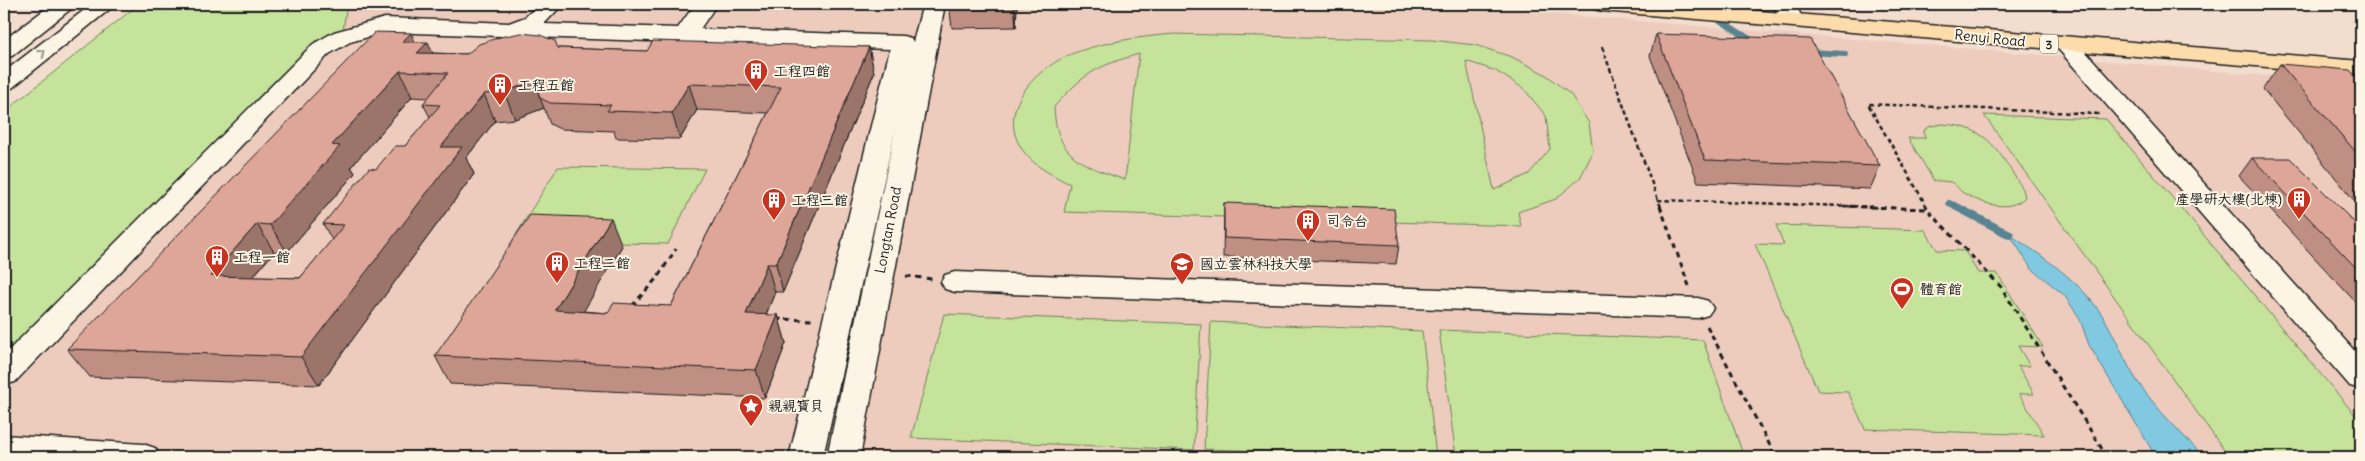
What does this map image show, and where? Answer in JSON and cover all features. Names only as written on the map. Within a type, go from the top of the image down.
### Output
[{"type":"main road","name":"Renyi Road","points":[[1602,4],[1738,16],[1788,11],[2068,46],[2361,68]]},
{"type":"street","points":[[4,51],[66,4]]},
{"type":"street","points":[[4,83],[105,4]]},
{"type":"street","points":[[509,30],[533,22],[552,4]]},
{"type":"street","points":[[685,35],[706,4]]},
{"type":"street","name":"Longtan Road","points":[[844,457],[925,41],[934,4]]},
{"type":"street","points":[[4,374],[321,49],[342,37],[384,25],[903,43],[806,457]]},
{"type":"street","points":[[2068,46],[2129,116],[2351,354],[2361,378]]},
{"type":"street","points":[[956,282],[1698,308]]},
{"type":"street","points":[[4,448],[143,457]]},
{"type":"path","points":[[1602,47],[1698,308],[1776,457]]},
{"type":"path","points":[[2107,457],[2001,287],[1927,209],[1868,104],[2129,116]]},
{"type":"path","points":[[1658,200],[1927,209]]},
{"type":"path","points":[[627,312],[657,278],[676,249]]},
{"type":"path","points":[[767,319],[815,320]]},
{"type":"shaded area","name":"國立雲林科技大學","points":[[139,4],[1436,4],[2078,58],[2361,85],[2361,457],[4,457],[4,112]]},
{"type":"green space","points":[[139,4],[347,4],[342,37],[321,49],[4,373],[4,112]]},
{"type":"green space","points":[[1174,34],[1432,40],[1475,45],[1512,57],[1545,74],[1571,95],[1589,123],[1593,152],[1580,178],[1556,199],[1518,212],[1521,226],[1064,212],[1070,184],[1045,171],[1028,157],[1016,137],[1013,121],[1016,106],[1023,92],[1046,69],[1074,53],[1136,38]],"holes":[[[1139,54],[1125,180],[1085,164],[1066,149],[1060,138],[1054,107],[1074,86],[1092,72]],[[1466,61],[1496,71],[1524,89],[1546,116],[1550,149],[1529,174],[1494,190]]]},
{"type":"green space","points":[[1984,115],[2106,119],[2361,422],[2361,457],[2229,457]]},
{"type":"green space","points":[[1942,124],[1972,130],[1992,144],[2023,189],[2025,197],[2011,205],[1994,205],[1969,196],[1952,183],[1934,181],[1908,138],[1925,138],[1924,130],[1931,126]]},
{"type":"green space","points":[[558,167],[705,169],[668,244],[512,241]]},
{"type":"green space","name":"體育館","points":[[1776,225],[1925,230],[1937,250],[1965,251],[1978,273],[1997,273],[2043,347],[2018,346],[2030,366],[2018,366],[2034,394],[2019,394],[2044,435],[1865,429],[1848,392],[1818,391],[1755,244],[1784,245]]},
{"type":"green space","points":[[944,314],[1201,324],[1194,450],[911,438]]},
{"type":"green space","points":[[1211,322],[1422,331],[1436,457],[1204,449]]},
{"type":"green space","points":[[1439,330],[1703,340],[1744,457],[1456,457]]},
{"type":"water","points":[[2010,235],[2060,270],[2094,303],[2107,323],[2128,366],[2145,392],[2204,457],[2156,457],[2089,345],[2079,317],[2064,295],[2031,268]]},
{"type":"building","points":[[375,32],[411,33],[402,42],[428,42],[417,53],[467,54],[479,44],[521,33],[540,35],[555,41],[558,48],[647,51],[653,41],[869,47],[776,264],[767,264],[746,314],[778,315],[756,370],[435,356],[530,215],[611,218],[555,310],[608,313],[613,303],[671,306],[781,87],[689,84],[672,113],[607,111],[611,105],[550,103],[540,98],[535,81],[504,92],[484,94],[441,147],[462,147],[301,357],[67,349]],"holes":[[[400,71],[448,73],[423,104],[440,105],[405,146],[395,146],[376,169],[369,168],[323,224],[344,225],[300,278],[211,276],[257,224],[270,225],[340,146],[332,145]]]},
{"type":"building","points":[[1656,34],[1810,39],[1880,166],[1705,160]]},
{"type":"building","points":[[2280,64],[2350,70],[2361,80],[2361,158]]},
{"type":"building","points":[[2252,158],[2290,158],[2361,229],[2361,273]]},
{"type":"building","points":[[1224,203],[1394,209],[1399,245],[1224,238]]},
{"type":"waterway","points":[[1713,16],[1753,41]]},
{"type":"waterway","points":[[1809,52],[1845,54]]},
{"type":"waterway","points":[[1949,203],[1955,206]]},
{"type":"waterway","points":[[1955,206],[2010,235]]},
{"type":"place","name":"工程四館","points":[[756,92]]},
{"type":"place","name":"工程五館","points":[[500,106]]},
{"type":"place","name":"產學研大樓(北棟)","points":[[2299,220]]},
{"type":"place","name":"工程三館","points":[[774,221]]},
{"type":"place","name":"司令台","points":[[1308,242]]},
{"type":"place","name":"工程一館","points":[[217,278]]},
{"type":"place","name":"工程二館","points":[[557,284]]},
{"type":"place","name":"國立雲林科技大學","points":[[1182,285]]},
{"type":"place","name":"體育館","points":[[1902,310]]},
{"type":"place","name":"親親寶貝","points":[[751,427]]}]
